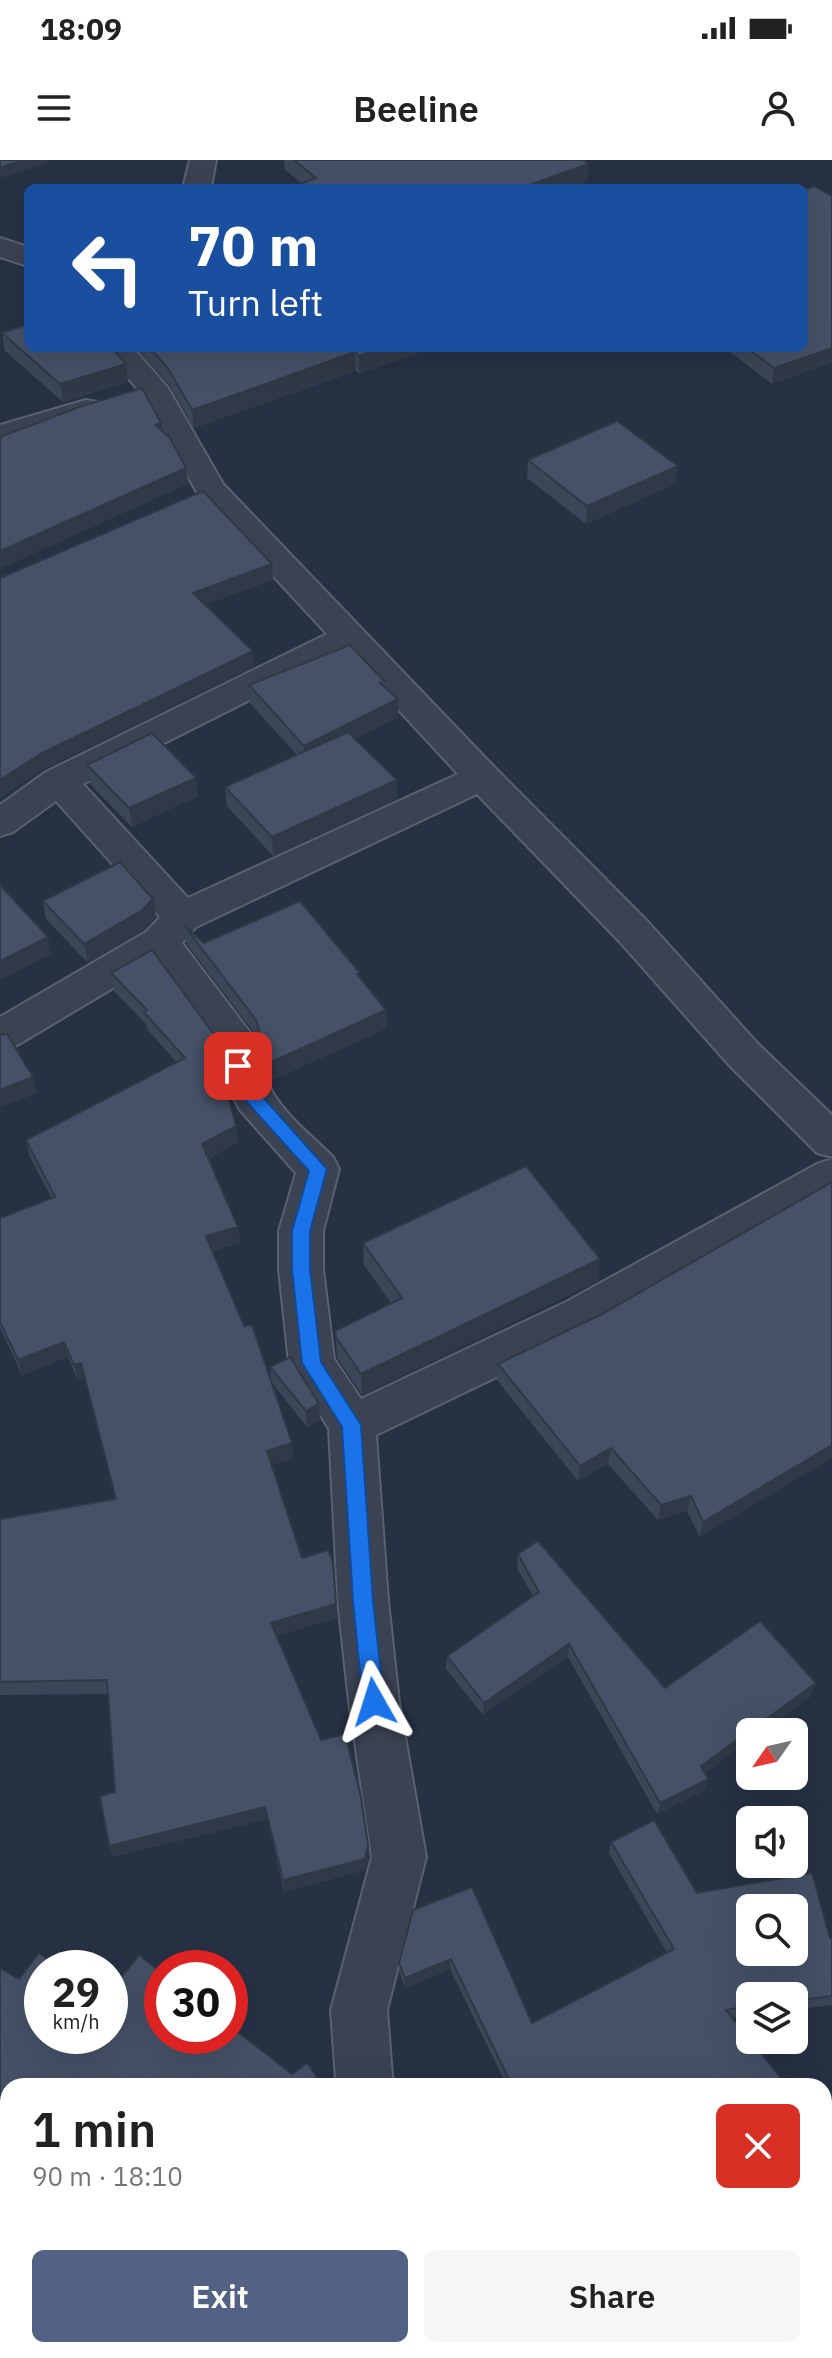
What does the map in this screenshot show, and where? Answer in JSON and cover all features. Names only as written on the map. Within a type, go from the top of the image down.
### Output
[{"type":"street","points":[[198,184],[203,160]]},
{"type":"street","points":[[0,247],[24,256]]},
{"type":"street","points":[[118,352],[130,395],[196,496],[348,637],[634,932],[744,1055],[832,1141]]},
{"type":"street","points":[[0,435],[130,395]]},
{"type":"street","points":[[0,823],[59,781],[348,637]]},
{"type":"street","points":[[0,1036],[171,930],[482,777]]},
{"type":"street","points":[[59,781],[171,930],[241,1050],[238,1066],[252,1097],[318,1169],[301,1231],[301,1269],[312,1363],[352,1425],[363,1601],[374,1702],[399,1857],[359,2010],[364,2078]]},
{"type":"street","points":[[352,1425],[582,1315],[832,1176]]},
{"type":"building","points":[[0,160],[25,160],[0,167]]},
{"type":"building","points":[[294,160],[583,160],[588,164],[532,184],[300,184],[316,178]]},
{"type":"building","points":[[814,186],[832,196],[832,348],[774,368],[752,352],[808,352],[808,188]]},
{"type":"building","points":[[24,325],[24,352],[116,352],[126,364],[60,384],[2,333]]},
{"type":"building","points":[[154,352],[355,352],[192,410],[168,368]]},
{"type":"building","points":[[142,388],[161,423],[155,425],[170,438],[186,468],[0,551],[0,437],[82,406]]},
{"type":"building","points":[[617,421],[678,466],[587,506],[528,460]]},
{"type":"building","points":[[203,491],[272,564],[193,593],[253,651],[42,753],[0,780],[0,578]]},
{"type":"building","points":[[350,645],[384,681],[380,683],[398,699],[304,746],[249,685]]},
{"type":"building","points":[[348,732],[397,780],[272,837],[225,787]]},
{"type":"building","points":[[152,733],[196,778],[129,808],[87,765]]},
{"type":"building","points":[[120,862],[153,899],[141,911],[84,944],[43,901]]},
{"type":"building","points":[[0,885],[48,937],[0,961]]},
{"type":"building","points":[[300,901],[360,973],[357,974],[386,1010],[269,1063],[256,1020],[184,925],[204,943]]},
{"type":"building","points":[[152,950],[216,1037],[218,1049],[214,1043],[236,1126],[202,1144],[238,1227],[206,1236],[244,1326],[252,1325],[292,1443],[267,1451],[302,1558],[328,1550],[333,1563],[336,1604],[271,1623],[321,1740],[345,1734],[361,1797],[368,1845],[365,1859],[283,1880],[265,1807],[109,1846],[100,1796],[115,1792],[107,1680],[0,1682],[0,1519],[116,1499],[81,1363],[74,1365],[64,1342],[18,1360],[0,1322],[0,1218],[55,1197],[26,1140],[185,1058],[144,1012],[147,1010],[111,973]]},
{"type":"building","points":[[7,1034],[33,1077],[0,1090],[0,1035]]},
{"type":"building","points":[[526,1166],[600,1259],[361,1374],[335,1331],[402,1298],[363,1243]]},
{"type":"building","points":[[832,1182],[832,1445],[703,1522],[691,1496],[661,1505],[611,1448],[580,1466],[498,1364],[602,1314]]},
{"type":"building","points":[[290,1357],[319,1404],[306,1411],[270,1367]]},
{"type":"building","points":[[538,1541],[665,1688],[760,1621],[816,1683],[768,1718],[736,1718],[736,1741],[701,1766],[708,1779],[660,1803],[569,1644],[484,1703],[447,1656],[539,1592],[518,1554]]},
{"type":"building","points":[[654,1820],[697,1893],[783,1878],[808,1878],[808,1874],[812,1873],[832,1938],[832,1996],[808,1999],[808,1982],[736,1982],[736,2008],[726,2010],[736,2022],[736,2054],[762,2054],[781,2078],[508,2078],[451,1959],[405,1978],[399,1963],[413,1910],[472,1887],[532,2023],[674,1949],[611,1842]]},
{"type":"building","points":[[139,1955],[144,1959],[144,2054],[248,2054],[248,2040],[292,2074],[307,2063],[317,2078],[0,2078],[0,1968],[19,1979],[24,1972],[24,2054],[128,2054],[128,1969]]},
{"type":"route","points":[[238,1066],[252,1097],[318,1169],[301,1231],[301,1269],[312,1363],[352,1425],[363,1601],[374,1702]]}]
